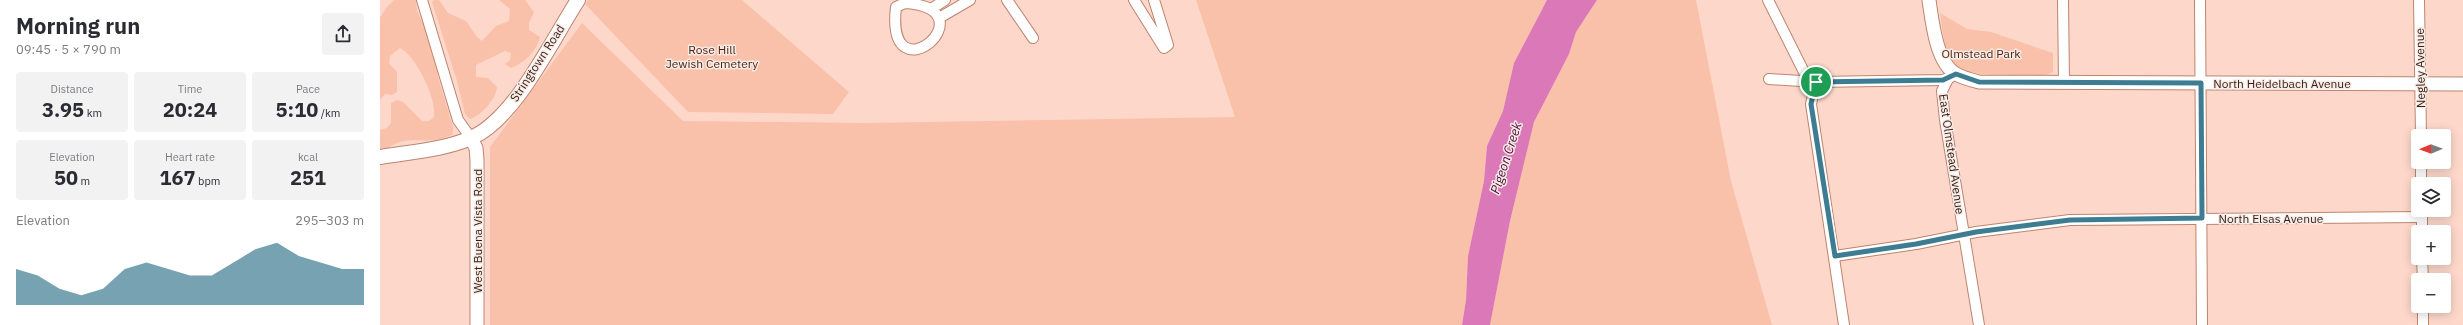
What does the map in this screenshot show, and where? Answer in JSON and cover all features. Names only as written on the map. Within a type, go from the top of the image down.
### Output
[{"type":"main road","name":"Stringtown Road","points":[[380,157],[471,138],[483,132],[497,120],[524,88],[578,0]]},
{"type":"street","points":[[422,0],[458,120],[471,138]]},
{"type":"street","points":[[931,9],[945,0]]},
{"type":"street","points":[[938,18],[970,0]]},
{"type":"street","points":[[1007,0],[1034,38]]},
{"type":"street","points":[[1134,0],[1164,48],[1168,45],[1154,0]]},
{"type":"street","points":[[1768,0],[1804,72],[1816,82],[1811,104],[1835,256],[1844,325]]},
{"type":"street","points":[[1929,0],[1941,54],[1952,76]]},
{"type":"street","points":[[2063,0],[2064,83]]},
{"type":"street","points":[[2200,0],[2202,325]]},
{"type":"street","name":"Negley Avenue","points":[[2419,0],[2421,129]]},
{"type":"street","points":[[906,3],[924,5],[931,9],[938,18],[939,30],[935,40],[926,47],[917,50],[908,48],[899,40],[896,33],[892,4],[906,3]]},
{"type":"street","name":"North Heidelbach Avenue","points":[[1769,79],[1816,82],[1943,80],[1952,76],[1979,82],[2463,84]]},
{"type":"street","name":"East Olmstead Avenue","points":[[1952,76],[1942,91],[1979,325]]},
{"type":"street","name":"West Buena Vista Road","points":[[471,138],[476,148],[477,160],[476,325]]},
{"type":"street","name":"North Elsas Avenue","points":[[1835,256],[1964,235],[2070,220],[2411,214]]},
{"type":"street","points":[[2423,313],[2423,325]]},
{"type":"green space","points":[[394,0],[416,0],[417,11],[431,40],[438,77],[453,127],[453,134],[446,138],[404,141],[380,150],[380,130],[387,128],[391,123],[391,103],[397,100],[403,102],[422,121],[429,121],[434,117],[434,109],[429,89],[419,69],[400,48],[390,56],[389,63],[397,72],[397,92],[392,95],[385,94],[380,100],[380,18],[386,8]]},
{"type":"green space","points":[[434,0],[439,0],[448,13],[466,21],[477,37],[482,41],[496,26],[509,21],[510,9],[499,0],[525,0],[534,12],[529,23],[529,30],[540,37],[533,52],[525,60],[511,68],[505,64],[510,60],[511,53],[505,51],[476,65],[476,77],[488,78],[497,87],[491,102],[483,111],[470,119],[465,114],[457,81],[432,2]]},
{"type":"green space","name":"Rose Hill Jewish Cemetery","points":[[588,0],[742,0],[849,92],[833,114],[688,112],[585,4]]},
{"type":"green space","points":[[1196,0],[1547,0],[1514,63],[1503,111],[1487,146],[1484,181],[1468,256],[1466,300],[1462,325],[490,325],[490,147],[582,23],[683,121],[864,123],[1235,117]]},
{"type":"green space","points":[[1597,0],[1696,0],[1731,181],[1772,325],[1490,325],[1510,221],[1534,122],[1569,54],[1576,32]]},
{"type":"green space","name":"Olmstead Park","points":[[1940,13],[1967,29],[1991,32],[2053,53],[2053,72],[2041,76],[1997,75],[1968,72],[1959,67],[1952,60],[1943,34]]},
{"type":"water","name":"Pigeon Creek","points":[[1547,0],[1597,0],[1576,32],[1569,54],[1534,122],[1510,221],[1490,325],[1462,325],[1466,300],[1468,256],[1484,181],[1487,146],[1503,111],[1514,63]]},
{"type":"route","points":[[1958,74],[1965,78],[1979,82],[2201,83],[2200,134],[2202,218],[2158,220],[2070,220],[1976,232],[1952,238],[1835,256],[1811,104],[1811,95],[1816,82],[1841,80],[1943,80],[1958,74]]}]
